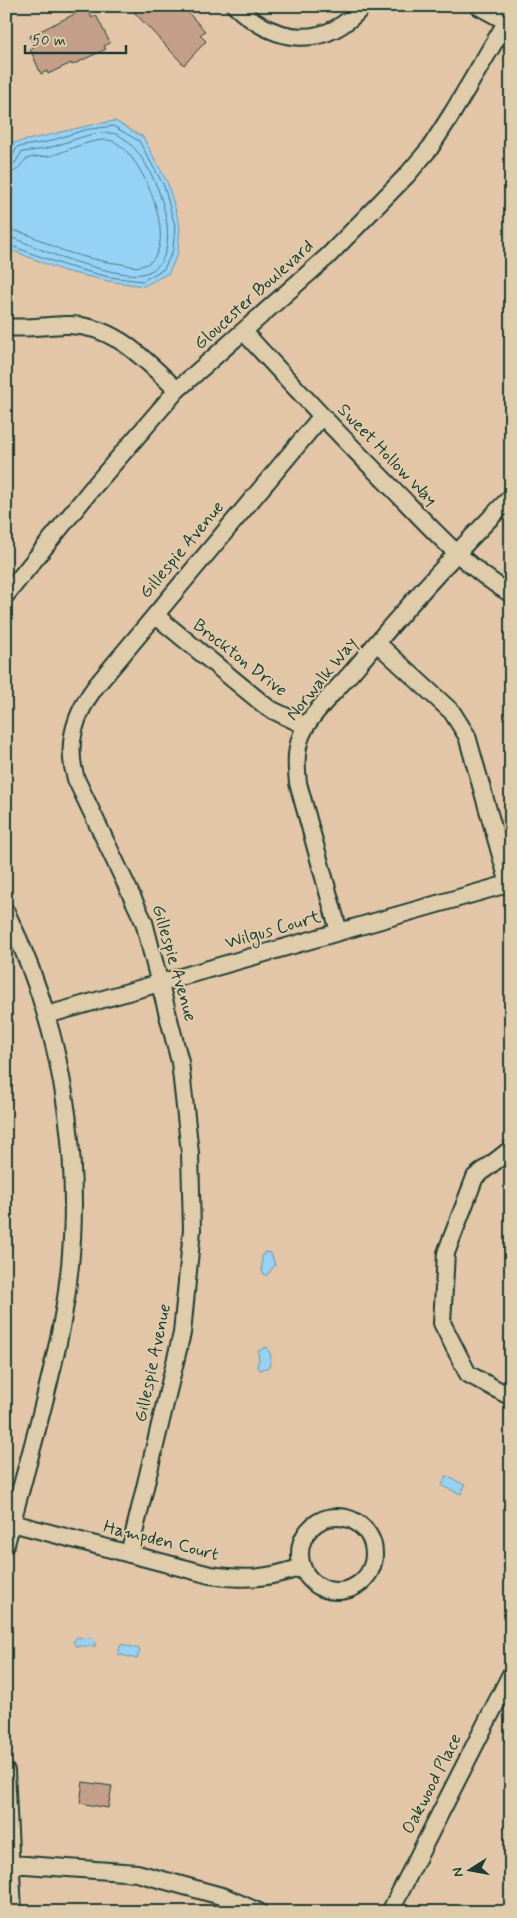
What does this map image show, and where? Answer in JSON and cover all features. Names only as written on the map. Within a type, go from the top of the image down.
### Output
[{"type":"street","points":[[235,6],[265,29],[290,36],[322,34],[335,29],[354,16],[363,6]]},
{"type":"street","points":[[478,6],[509,20]]},
{"type":"street","name":"Gloucester Boulevard","points":[[6,594],[90,491],[177,390],[328,256],[408,175],[430,148],[454,112],[509,20]]},
{"type":"street","points":[[6,327],[27,329],[65,325],[108,333],[133,349],[177,390]]},
{"type":"street","name":"Sweet Hollow Way","points":[[244,332],[321,416],[456,553],[494,585],[511,594]]},
{"type":"street","name":"Gillespie Avenue","points":[[129,1554],[177,1360],[190,1267],[192,1194],[187,1118],[180,1062],[144,922],[76,779],[71,756],[74,730],[84,703],[155,614],[321,416]]},
{"type":"street","name":"Norwalk Way","points":[[339,932],[298,783],[296,762],[298,743],[306,726],[377,643],[456,553],[511,497]]},
{"type":"street","name":"Brockton Drive","points":[[155,614],[268,708],[306,726]]},
{"type":"street","points":[[377,643],[461,722],[467,736],[510,884]]},
{"type":"street","name":"Wilgus Court","points":[[47,1016],[510,884]]},
{"type":"street","points":[[6,912],[20,940],[47,1016],[59,1062],[73,1178],[71,1243],[61,1328],[6,1544]]},
{"type":"street","points":[[511,1150],[475,1177],[446,1253],[442,1323],[468,1374],[511,1397]]},
{"type":"street","points":[[332,1517],[351,1520],[366,1531],[371,1539],[374,1553],[371,1569],[362,1582],[347,1590],[336,1592],[319,1587],[311,1581],[302,1567],[301,1543],[312,1526],[321,1520],[332,1517]]},
{"type":"street","name":"Hampden Court","points":[[12,1523],[210,1575],[243,1579],[267,1578],[302,1567]]},
{"type":"street","name":"Oakwood Place","points":[[390,1912],[511,1674]]},
{"type":"street","points":[[6,1772],[8,1864],[14,1912]]},
{"type":"street","points":[[8,1864],[137,1873],[225,1897],[259,1912]]},
{"type":"water","points":[[115,121],[143,137],[168,184],[180,226],[178,252],[169,273],[144,286],[108,281],[64,271],[6,248],[6,162],[12,143]]},
{"type":"water","points":[[265,1252],[271,1253],[275,1265],[266,1276],[262,1272],[262,1256]]},
{"type":"water","points":[[267,1347],[271,1356],[269,1367],[260,1370],[257,1366],[259,1360],[258,1351]]},
{"type":"water","points":[[446,1476],[465,1485],[461,1494],[442,1486]]},
{"type":"water","points":[[77,1637],[86,1639],[92,1637],[96,1646],[76,1646],[73,1642]]},
{"type":"water","points":[[121,1644],[140,1649],[137,1659],[118,1654]]},
{"type":"building","points":[[138,6],[182,6],[205,31],[200,35],[206,41],[184,65],[133,11]]},
{"type":"building","points":[[87,8],[92,18],[96,15],[110,43],[104,46],[106,49],[72,65],[71,63],[48,74],[47,71],[41,74],[30,49],[34,47],[30,36]]},
{"type":"building","points":[[83,1782],[112,1786],[108,1808],[80,1803]]}]
